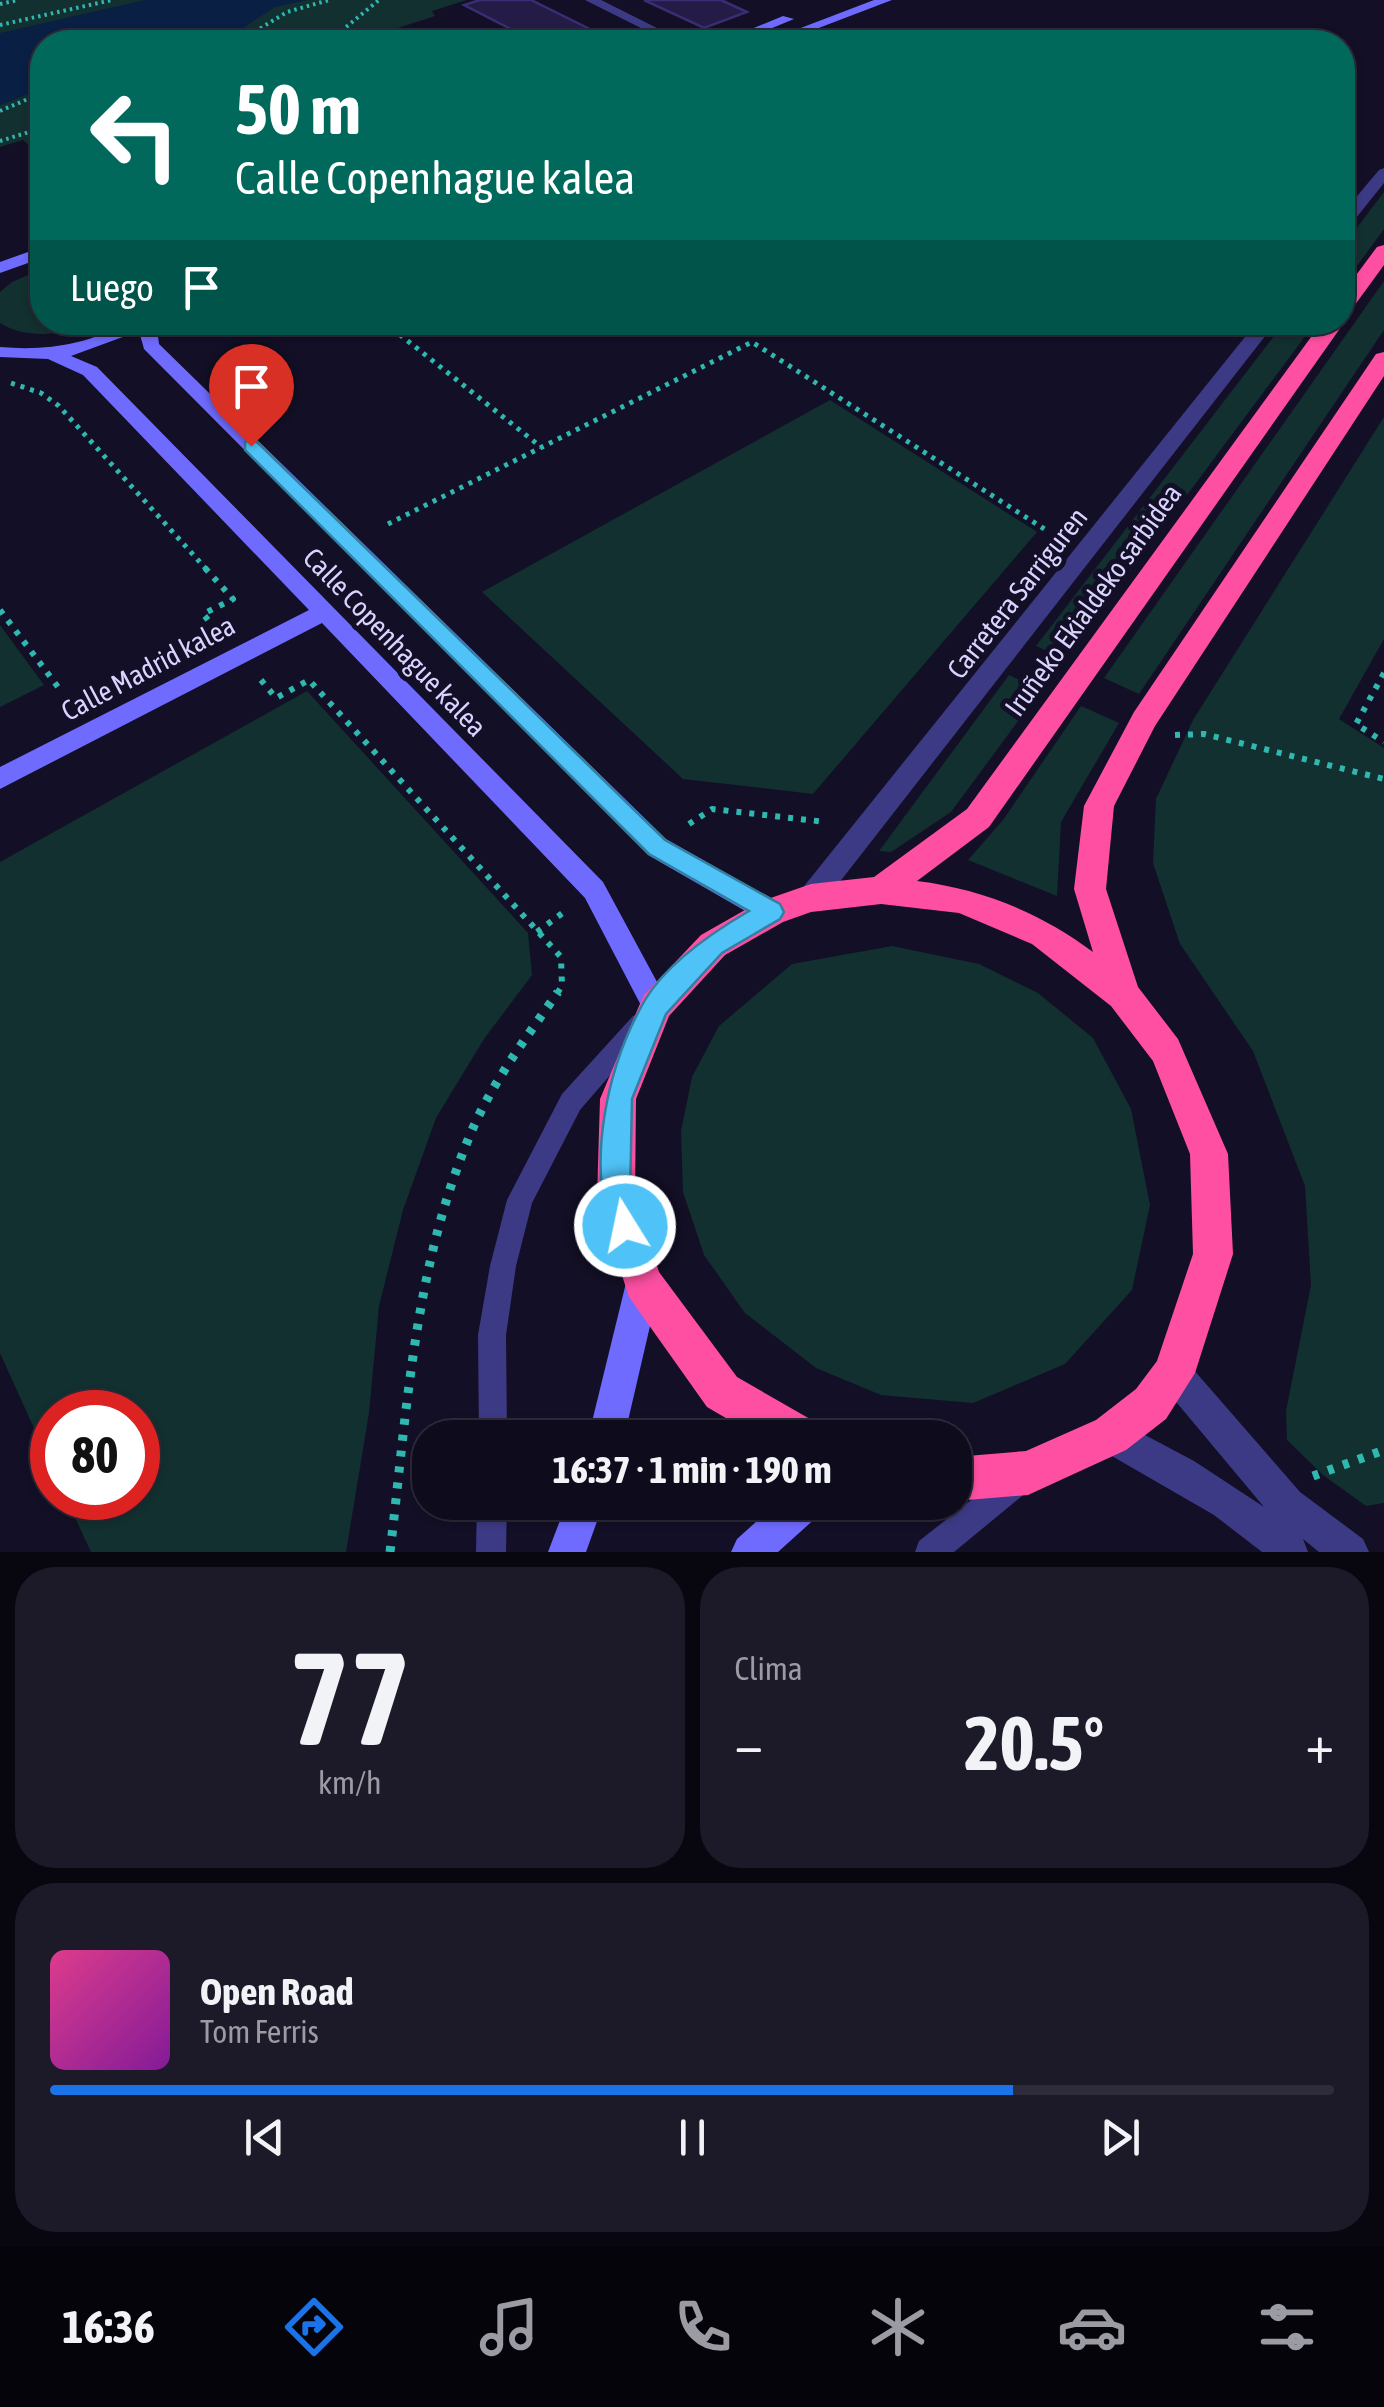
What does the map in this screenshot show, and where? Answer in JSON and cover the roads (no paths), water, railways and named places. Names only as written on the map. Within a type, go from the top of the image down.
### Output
[{"type":"highway","points":[[1355,291],[1384,251]]},
{"type":"highway","name":"Iruñeko Ekialdeko sarbidea","points":[[882,890],[978,818],[1323,335]]},
{"type":"highway","points":[[1123,995],[1090,889],[1099,806],[1144,720],[1384,359]]},
{"type":"highway","points":[[771,1420],[722,1392],[642,1284],[616,1198],[618,1099],[656,1006],[713,945],[771,912],[810,898],[882,890],[962,900],[1044,934],[1123,995],[1166,1051],[1209,1154],[1214,1254],[1174,1373],[1151,1404],[1112,1435],[1028,1473],[972,1478]]},
{"type":"street","points":[[591,0],[653,30]]},
{"type":"street","points":[[759,30],[840,0]]},
{"type":"street","points":[[804,30],[886,0]]},
{"type":"street","points":[[1355,210],[1384,173]]},
{"type":"street","points":[[0,268],[30,257]]},
{"type":"street","points":[[0,352],[52,354],[87,347],[114,335]]},
{"type":"street","name":"Calle Copenhague kalea","points":[[147,335],[150,346],[657,847],[771,912]]},
{"type":"street","name":"Carretera Sarriguren","points":[[810,898],[1257,335]]},
{"type":"street","name":"Calle Copenhague kalea","points":[[52,354],[90,371],[594,890],[656,1006]]},
{"type":"street","name":"Calle Madrid kalea","points":[[0,779],[324,612]]},
{"type":"street","points":[[610,1420],[642,1284]]},
{"type":"street","points":[[1174,1373],[1287,1506],[1350,1552]]},
{"type":"street","points":[[1112,1435],[1194,1482],[1270,1533],[1289,1552]]},
{"type":"street","points":[[567,1552],[579,1520]]},
{"type":"street","points":[[750,1552],[786,1520]]},
{"type":"lane","points":[[493,1420],[492,1335],[503,1266],[520,1200],[571,1102],[656,1006]]},
{"type":"lane","points":[[930,1552],[1028,1473]]},
{"type":"lane","points":[[491,1552],[492,1520]]},
{"type":"water","points":[[145,0],[308,0],[275,7],[240,30],[30,30],[30,94],[0,105],[0,33]]}]
